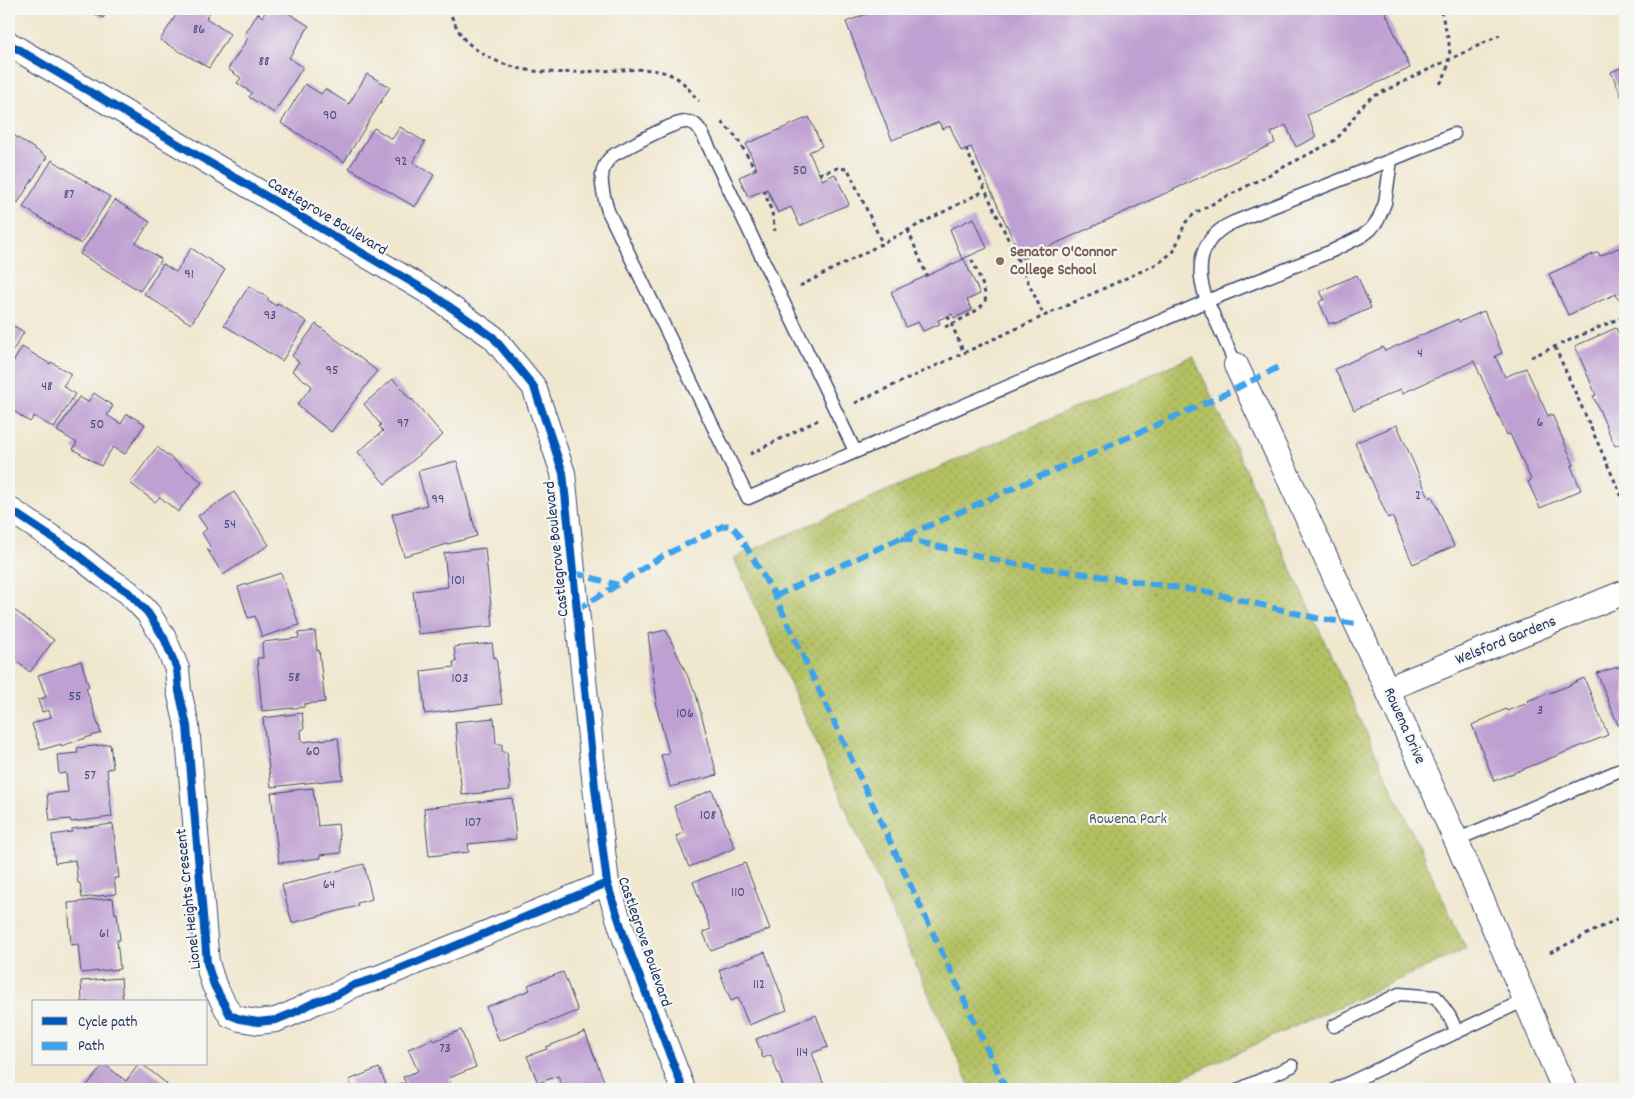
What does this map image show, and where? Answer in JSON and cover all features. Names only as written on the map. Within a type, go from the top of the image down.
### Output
[{"type":"street","name":"Castlegrove Boulevard","points":[[9,44],[430,293],[493,337],[534,387],[563,473],[595,787],[607,884],[625,938],[683,1089]]},
{"type":"street","name":"Rowena Drive","points":[[1236,365],[1456,840],[1564,1089]]},
{"type":"street","name":"Lionel Heights Crescent","points":[[9,509],[74,552],[128,592],[148,613],[164,638],[177,668],[179,691],[187,726],[207,963],[214,985],[230,1015],[258,1022],[276,1020],[315,1002],[336,996],[354,985],[380,977],[607,884]]},
{"type":"street","name":"Welsford Gardens","points":[[1387,689],[1625,592]]},
{"type":"lane","points":[[855,452],[781,296],[696,125],[684,122],[672,126],[615,154],[607,160],[602,169],[602,187],[608,211],[748,498],[1207,301],[1332,251],[1362,236],[1378,220],[1385,203],[1391,160]]},
{"type":"lane","points":[[1236,365],[1207,301],[1202,281],[1203,253],[1207,243],[1221,228],[1454,134]]},
{"type":"lane","points":[[1456,840],[1625,768]]},
{"type":"lane","points":[[1334,1026],[1398,994],[1436,998],[1450,1017],[1457,1032]]},
{"type":"lane","points":[[1336,1089],[1525,1000]]},
{"type":"lane","points":[[1240,1089],[1258,1086],[1292,1066]]},
{"type":"path","points":[[448,9],[460,32],[470,45],[507,66],[548,73],[632,69],[660,72],[678,78],[704,107]]},
{"type":"path","points":[[1440,9],[1450,58],[1446,74],[1440,84]]},
{"type":"path","points":[[731,463],[836,412],[1166,260],[1174,251],[1185,223],[1195,212],[1332,142],[1344,132],[1370,98],[1500,35]]},
{"type":"path","points":[[718,118],[727,125],[737,138],[755,169]]},
{"type":"path","points":[[966,149],[1044,316]]},
{"type":"path","points":[[819,174],[838,168],[848,170],[882,244]]},
{"type":"path","points":[[781,296],[984,191]]},
{"type":"path","points":[[908,230],[927,276]]},
{"type":"path","points":[[945,328],[981,307],[985,301],[982,285],[970,256]]},
{"type":"path","points":[[948,316],[964,353]]},
{"type":"path","points":[[1531,357],[1625,316]]},
{"type":"path","points":[[1555,347],[1625,504]]},
{"type":"path","points":[[1550,953],[1625,915]]},
{"type":"green space","name":"Rowena Park","points":[[1193,356],[1466,949],[1157,1089],[971,1089],[734,558]]},
{"type":"building","points":[[87,9],[109,9],[103,18]]},
{"type":"building","points":[[180,9],[204,9],[210,12],[206,18],[230,34],[209,68],[160,40]]},
{"type":"building","points":[[267,9],[282,9],[309,26],[289,58],[303,67],[274,113],[249,97],[252,93],[237,83],[241,78],[228,69],[248,38],[244,36],[258,13],[262,17]]},
{"type":"building","points":[[879,9],[1384,9],[1410,68],[1307,115],[1316,137],[1296,147],[1286,125],[1271,133],[1275,143],[1022,259],[971,147],[961,151],[950,126],[942,129],[939,122],[892,140],[846,22]]},
{"type":"building","points":[[1625,66],[1625,104],[1611,72]]},
{"type":"building","points":[[367,74],[390,87],[344,162],[281,123],[305,84],[321,94],[325,89],[349,104]]},
{"type":"building","points":[[809,117],[822,146],[809,152],[822,180],[835,174],[849,204],[800,226],[791,207],[778,213],[767,189],[748,197],[739,177],[757,169],[746,144]]},
{"type":"building","points":[[400,127],[425,142],[413,162],[434,175],[415,207],[349,168],[374,128],[392,139]]},
{"type":"building","points":[[9,132],[47,157],[17,204],[9,198]]},
{"type":"building","points":[[52,160],[110,197],[81,244],[23,207]]},
{"type":"building","points":[[115,200],[150,222],[136,243],[161,259],[140,291],[80,254]]},
{"type":"building","points":[[974,218],[987,248],[962,259],[950,229]]},
{"type":"building","points":[[1625,245],[1625,296],[1618,299],[1616,294],[1568,315],[1549,274],[1598,252],[1600,256]]},
{"type":"building","points":[[191,248],[225,270],[191,324],[144,294],[163,264],[176,272]]},
{"type":"building","points":[[964,259],[980,294],[967,300],[972,310],[954,318],[952,314],[938,320],[940,324],[923,331],[918,322],[906,327],[891,292]]},
{"type":"building","points":[[1357,275],[1371,308],[1334,324],[1334,322],[1329,324],[1319,302],[1324,299],[1320,291]]},
{"type":"building","points":[[249,286],[268,298],[276,306],[278,303],[307,322],[282,361],[224,325]]},
{"type":"building","points":[[1484,311],[1502,353],[1495,356],[1505,377],[1526,368],[1548,416],[1552,414],[1574,465],[1571,466],[1581,490],[1540,508],[1528,482],[1531,480],[1510,434],[1507,435],[1474,361],[1403,393],[1401,389],[1354,410],[1335,369],[1383,347],[1385,351],[1458,319],[1459,322]]},
{"type":"building","points":[[9,323],[24,332],[9,357]]},
{"type":"building","points":[[316,324],[377,371],[331,432],[297,405],[312,386],[292,371],[299,362],[292,356]]},
{"type":"building","points":[[1616,328],[1625,348],[1625,459],[1619,444],[1615,446],[1593,396],[1596,395],[1575,346]]},
{"type":"building","points":[[22,347],[71,374],[63,386],[75,394],[54,428],[34,416],[30,422],[9,408],[9,395],[15,384],[9,379],[9,369]]},
{"type":"building","points":[[393,379],[443,435],[385,484],[358,452],[383,431],[379,426],[381,425],[364,404]]},
{"type":"building","points":[[94,393],[113,406],[107,415],[121,424],[127,414],[145,424],[125,454],[113,447],[101,466],[73,449],[77,443],[57,431],[79,397],[88,402]]},
{"type":"building","points":[[1397,425],[1429,498],[1432,496],[1454,546],[1413,564],[1392,516],[1388,518],[1355,443]]},
{"type":"building","points":[[157,447],[202,482],[178,512],[160,497],[155,502],[130,483]]},
{"type":"building","points":[[457,461],[477,536],[404,556],[392,514],[427,505],[418,471]]},
{"type":"building","points":[[234,492],[269,545],[223,575],[207,549],[210,546],[202,533],[207,529],[198,516]]},
{"type":"building","points":[[485,548],[493,626],[418,634],[413,591],[448,587],[444,553]]},
{"type":"building","points":[[281,573],[299,625],[262,637],[255,616],[248,618],[238,587]]},
{"type":"building","points":[[9,606],[54,640],[30,672],[9,656]]},
{"type":"building","points":[[666,630],[696,694],[717,775],[670,787],[661,755],[669,753],[655,702],[657,702],[648,634]]},
{"type":"building","points":[[315,631],[325,702],[304,704],[304,707],[262,711],[257,658],[263,658],[262,642],[299,638],[298,633]]},
{"type":"building","points":[[492,643],[494,658],[496,657],[502,704],[425,714],[421,671],[454,667],[453,662],[456,662],[454,647]]},
{"type":"building","points":[[81,661],[89,687],[86,688],[101,733],[61,746],[61,744],[41,750],[32,724],[51,717],[49,710],[42,712],[38,700],[46,697],[38,675]]},
{"type":"building","points":[[1625,665],[1625,728],[1620,730],[1597,673]]},
{"type":"building","points":[[1584,678],[1608,735],[1494,781],[1472,725],[1506,709],[1507,711],[1528,703],[1527,701],[1571,685]]},
{"type":"building","points":[[302,713],[304,729],[301,730],[302,742],[338,738],[343,779],[271,787],[263,718]]},
{"type":"building","points":[[494,718],[496,744],[502,744],[502,752],[507,752],[510,790],[462,795],[455,722]]},
{"type":"building","points":[[110,744],[113,768],[107,769],[112,817],[71,822],[70,819],[50,821],[47,794],[68,792],[66,773],[59,774],[57,755],[78,753],[77,748]]},
{"type":"building","points":[[313,788],[318,826],[338,824],[341,853],[320,855],[321,858],[279,863],[271,793]]},
{"type":"building","points":[[712,790],[735,848],[689,867],[676,836],[684,833],[674,806]]},
{"type":"building","points":[[512,798],[516,839],[468,844],[469,852],[429,856],[424,808]]},
{"type":"building","points":[[113,824],[119,878],[114,878],[116,894],[82,898],[75,860],[55,863],[52,835],[72,832],[72,829]]},
{"type":"building","points":[[745,863],[770,929],[711,951],[703,932],[711,929],[693,882]]},
{"type":"building","points":[[364,864],[372,899],[357,903],[358,906],[292,923],[282,885]]},
{"type":"building","points":[[113,898],[120,940],[117,940],[120,969],[81,973],[78,944],[71,945],[68,903]]},
{"type":"building","points":[[765,952],[787,1010],[749,1025],[738,998],[731,1001],[719,970]]},
{"type":"building","points":[[563,972],[578,1011],[499,1041],[486,1007],[530,990],[528,985]]},
{"type":"building","points":[[121,978],[123,1000],[82,1000],[81,981]]},
{"type":"building","points":[[816,1015],[828,1047],[812,1053],[825,1088],[784,1089],[771,1055],[763,1058],[756,1039]]},
{"type":"building","points":[[461,1030],[476,1067],[449,1078],[451,1085],[441,1089],[408,1089],[403,1077],[418,1071],[408,1049]]},
{"type":"building","points":[[585,1032],[607,1089],[563,1089],[558,1076],[538,1083],[527,1056]]},
{"type":"building","points":[[102,1066],[107,1066],[126,1081],[137,1066],[144,1066],[167,1084],[162,1089],[84,1089]]},
{"type":"building","points":[[379,1068],[388,1089],[343,1089],[352,1086],[349,1080]]},
{"type":"building","points":[[402,1083],[405,1089],[388,1089]]},
{"type":"marked path","points":[[775,596],[1217,398],[1283,365]]},
{"type":"marked path","points":[[577,610],[663,556],[723,526],[726,525],[735,529],[774,594],[1006,1089]]},
{"type":"marked path","points":[[901,538],[1010,563],[1207,592],[1316,618],[1356,624]]},
{"type":"marked path","points":[[574,573],[618,585]]},
{"type":"cycle path","points":[[9,44],[430,293],[493,337],[534,387],[563,473],[595,787],[607,883],[625,939],[683,1089]]},
{"type":"cycle path","points":[[9,509],[74,552],[128,592],[148,613],[164,638],[177,669],[179,691],[187,726],[207,963],[214,985],[230,1015],[258,1022],[276,1020],[315,1002],[336,995],[354,985],[380,977],[607,883]]},
{"type":"place","name":"Senator O'Connor College School","points":[[1000,261]]}]
